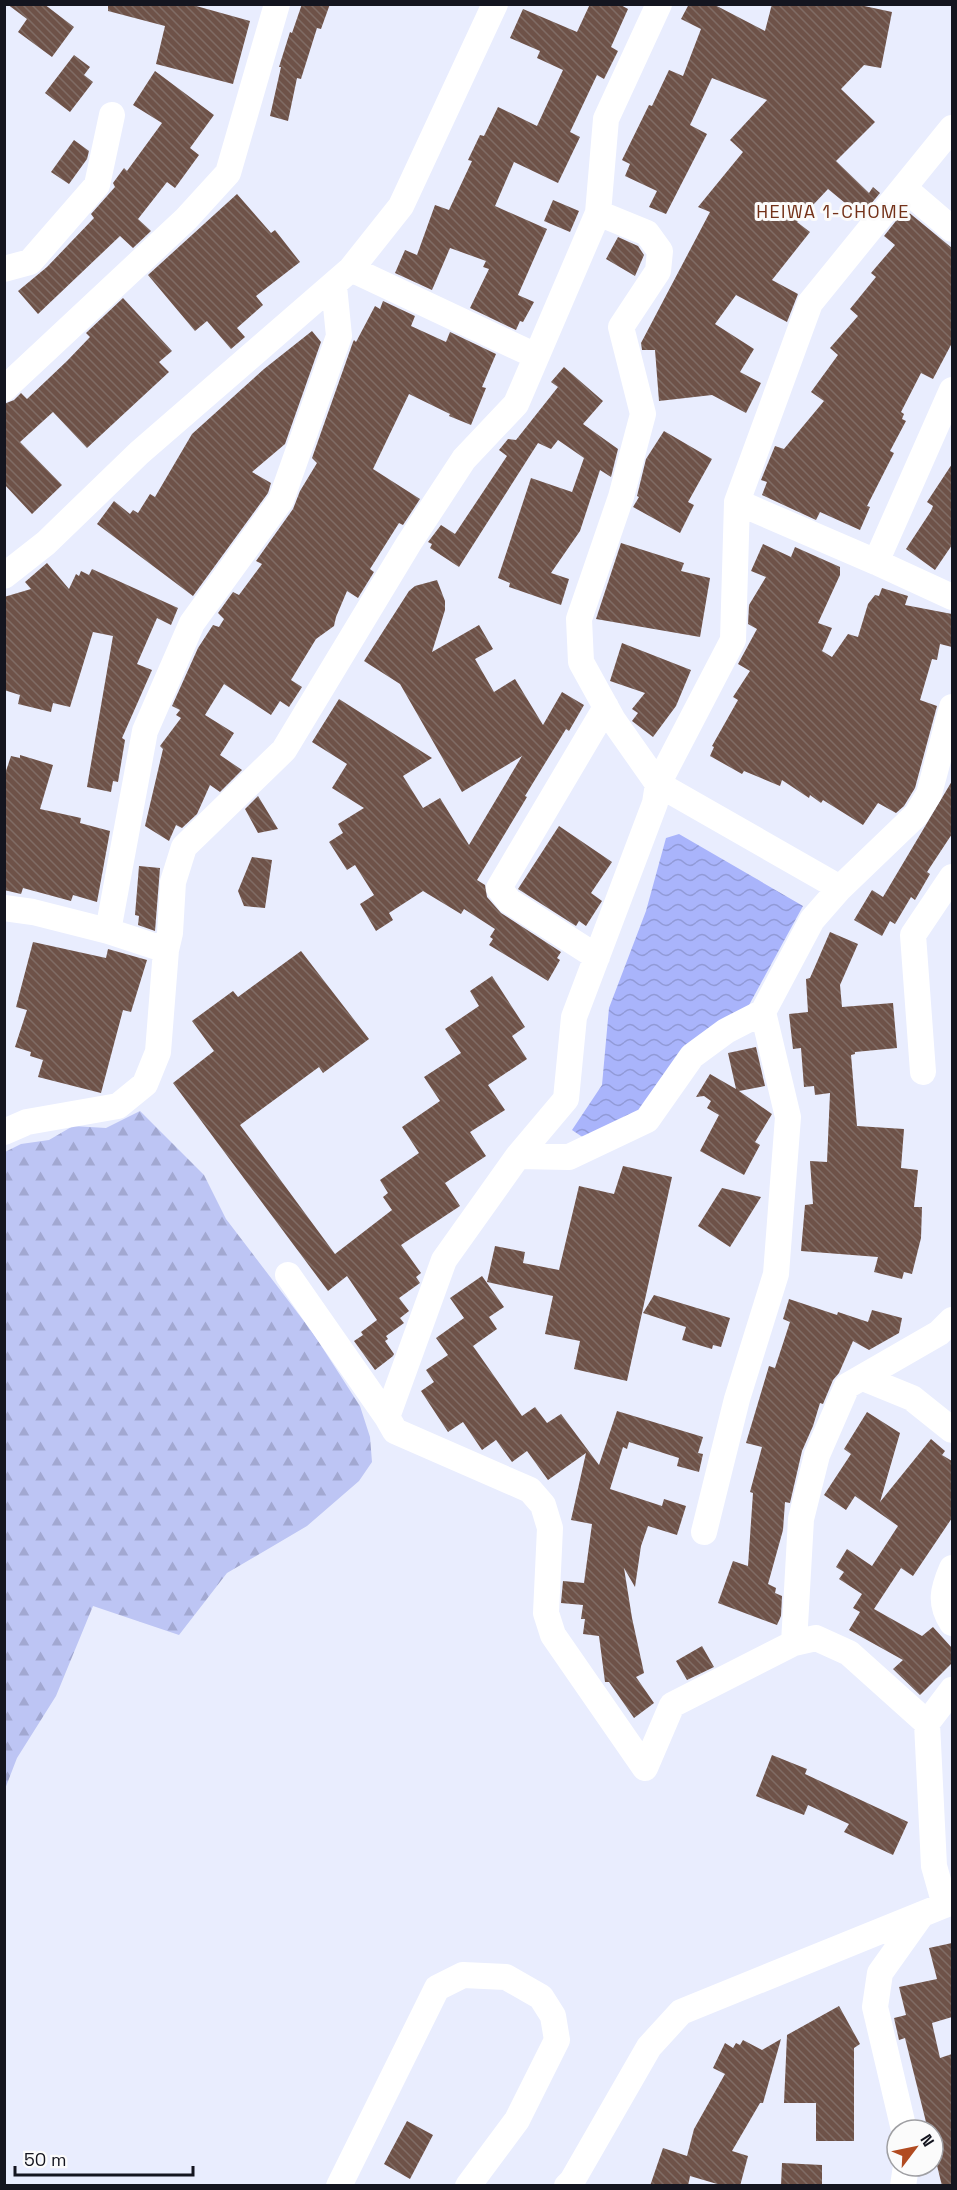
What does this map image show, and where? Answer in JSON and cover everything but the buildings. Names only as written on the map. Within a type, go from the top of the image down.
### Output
[{"type":"street","points":[[4,389],[186,219],[228,173],[277,4]]},
{"type":"street","points":[[4,576],[46,543],[139,453],[343,278],[401,206],[495,4]]},
{"type":"street","points":[[4,1132],[27,1122],[118,1106],[145,1084],[158,1052],[173,882],[184,848],[284,750],[409,543],[464,459],[516,404],[598,213],[606,118],[659,4]]},
{"type":"street","points":[[4,269],[30,262],[97,185],[112,115]]},
{"type":"street","points":[[387,1417],[444,1260],[518,1156],[566,1099],[574,1017],[655,803],[658,784],[733,640],[737,502],[810,303],[952,128]]},
{"type":"street","points":[[904,188],[952,229]]},
{"type":"street","points":[[598,213],[646,233],[660,251],[658,271],[621,327],[643,414],[621,497],[579,619],[581,662],[613,720],[658,784],[840,888]]},
{"type":"street","points":[[343,278],[536,357]]},
{"type":"street","points":[[108,931],[145,731],[192,622],[281,501],[339,336],[343,278]]},
{"type":"street","points":[[876,562],[952,390]]},
{"type":"street","points":[[737,502],[952,597]]},
{"type":"street","points":[[597,957],[509,901],[499,888],[606,706]]},
{"type":"street","points":[[518,1156],[569,1157],[647,1120],[692,1056],[726,1031],[763,1012],[812,920],[840,888],[916,815],[928,794],[952,707]]},
{"type":"street","points":[[923,1072],[913,934],[952,877]]},
{"type":"street","points":[[4,908],[33,912],[108,931],[166,950]]},
{"type":"street","points":[[704,1532],[736,1399],[776,1274],[788,1117],[763,1012]]},
{"type":"street","points":[[288,1275],[395,1431],[530,1490],[543,1505],[550,1528],[546,1613],[553,1635],[645,1768],[672,1705],[794,1643],[816,1638],[849,1653],[927,1723]]},
{"type":"street","points":[[794,1643],[801,1519],[817,1455],[847,1386],[939,1334],[952,1320]]},
{"type":"street","points":[[863,1378],[912,1398],[952,1430]]},
{"type":"street","points":[[952,1568],[943,1590],[945,1612],[952,1623]]},
{"type":"street","points":[[940,1907],[934,1866],[927,1723],[952,1690]]},
{"type":"street","points":[[901,2118],[875,2007],[880,1973],[940,1907]]},
{"type":"street","points":[[567,2186],[650,2047],[681,2012],[940,1907]]},
{"type":"street","points":[[339,2186],[436,1988],[463,1975],[506,1977],[541,1997],[554,2016],[557,2040],[518,2120],[468,2186]]},
{"type":"green space","points":[[140,1111],[204,1175],[226,1219],[313,1333],[360,1406],[370,1437],[372,1462],[359,1481],[307,1526],[227,1573],[179,1635],[93,1606],[56,1696],[17,1758],[5,1789],[5,1152],[21,1144],[49,1140],[73,1126],[106,1128]]},
{"type":"water","points":[[679,834],[803,906],[748,1007],[639,1116],[587,1140],[572,1130],[602,1085],[609,1008],[646,911],[666,838]]},
{"type":"district","name":"HEIWA 1-CHOME","points":[[833,212]]}]
